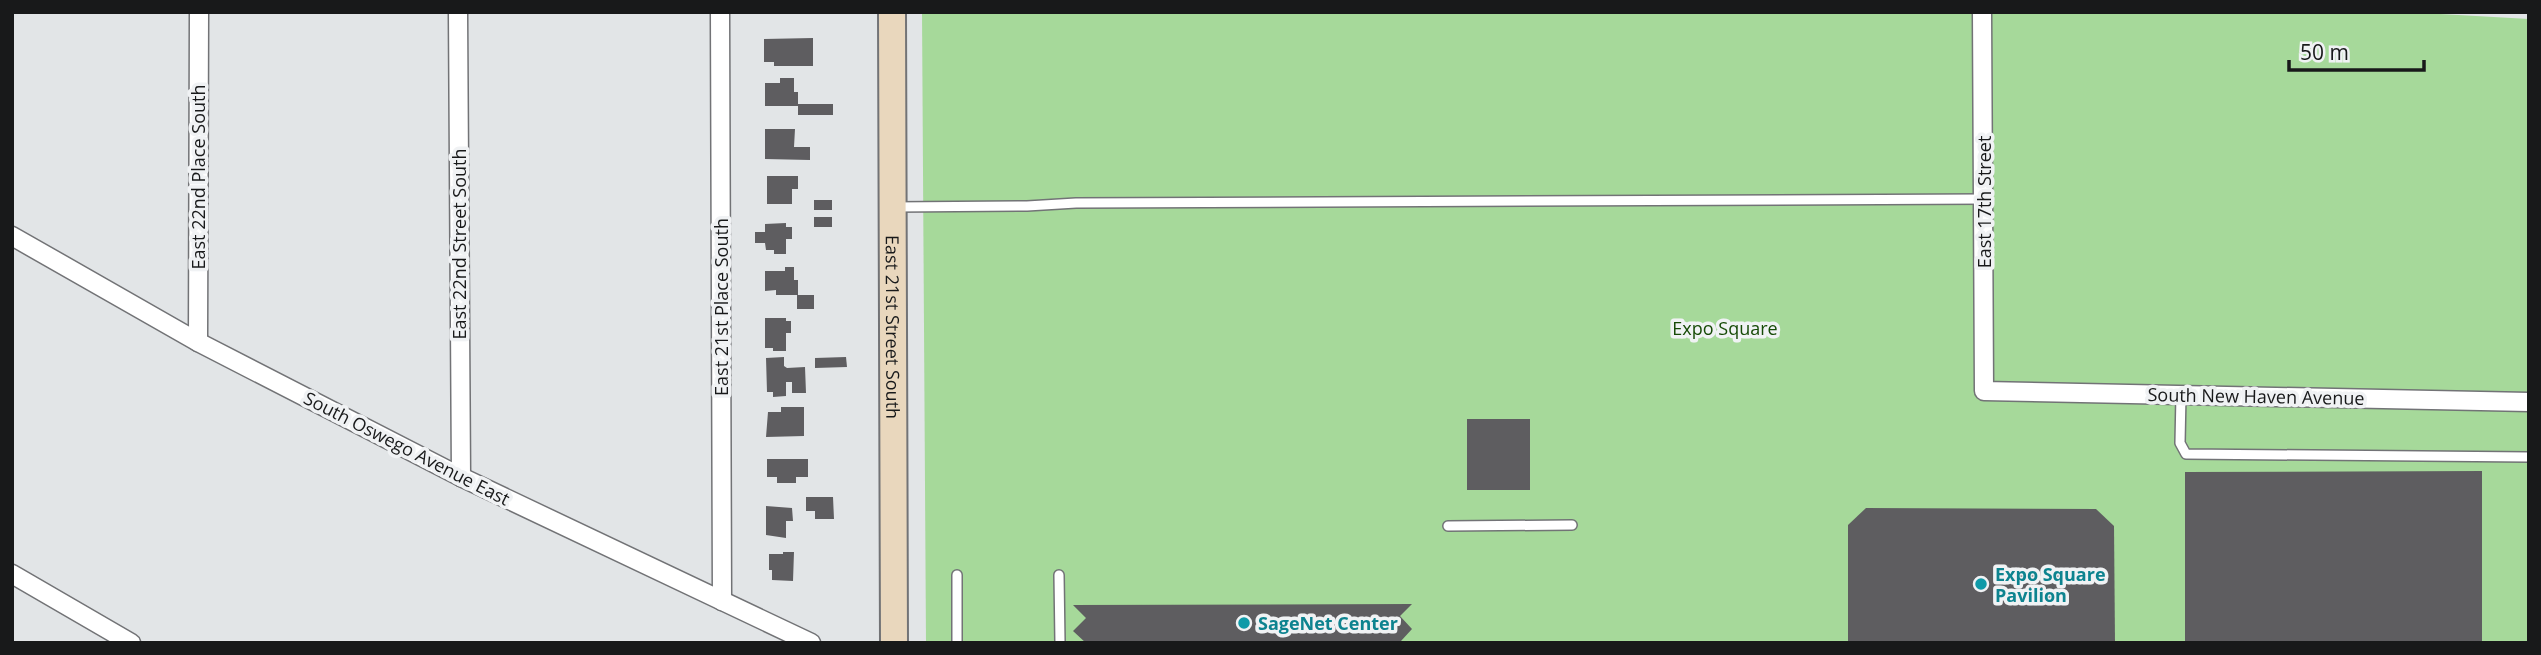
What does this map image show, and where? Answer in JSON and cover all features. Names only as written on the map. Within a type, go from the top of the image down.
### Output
[{"type":"main road","name":"East 21st Street South","points":[[892,12],[894,643]]},
{"type":"street","name":"East 22nd Place South","points":[[198,342],[199,12]]},
{"type":"street","name":"East 22nd Street South","points":[[458,12],[461,477]]},
{"type":"street","name":"East 21st Place South","points":[[720,12],[722,601]]},
{"type":"street","name":"East 17th Street","points":[[1982,12],[1984,391]]},
{"type":"street","name":"South Oswego Avenue East","points":[[12,236],[198,342],[461,477],[811,643]]},
{"type":"street","name":"South New Haven Avenue","points":[[1984,391],[2529,402]]},
{"type":"street","points":[[12,574],[131,643]]},
{"type":"lane","points":[[892,207],[1076,203],[1984,199]]},
{"type":"lane","points":[[2181,395],[2180,443],[2186,454],[2529,457]]},
{"type":"lane","points":[[1448,526],[1572,525]]},
{"type":"lane","points":[[957,575],[957,643]]},
{"type":"lane","points":[[1059,575],[1059,643]]},
{"type":"green space","name":"Expo Square","points":[[922,12],[2405,12],[2529,19],[2529,643],[926,643]]},
{"type":"building","points":[[813,38],[813,66],[774,66],[774,62],[764,62],[764,39]]},
{"type":"building","points":[[780,78],[794,78],[798,106],[765,106],[765,83],[780,83]]},
{"type":"building","points":[[798,104],[833,104],[833,115],[798,115]]},
{"type":"building","points":[[765,129],[795,129],[794,147],[810,147],[810,160],[765,159]]},
{"type":"building","points":[[767,176],[798,176],[798,189],[792,189],[792,204],[767,204]]},
{"type":"building","points":[[814,200],[832,200],[832,210],[814,210]]},
{"type":"building","points":[[814,217],[832,217],[832,227],[814,227]]},
{"type":"building","points":[[786,223],[786,227],[792,227],[792,239],[786,239],[786,254],[774,254],[774,250],[766,250],[765,243],[755,243],[755,232],[765,232],[765,224]]},
{"type":"building","points":[[785,267],[794,267],[794,280],[798,280],[798,295],[776,295],[776,290],[765,291],[765,271],[785,271]]},
{"type":"building","points":[[797,295],[814,295],[814,309],[797,309]]},
{"type":"building","points":[[765,318],[786,318],[786,321],[791,321],[791,333],[786,333],[786,351],[765,348]]},
{"type":"building","points":[[784,357],[784,366],[787,368],[805,367],[806,393],[792,393],[792,382],[786,382],[786,396],[773,397],[773,392],[767,392],[766,358]]},
{"type":"building","points":[[846,357],[847,367],[815,368],[815,358]]},
{"type":"building","points":[[781,407],[804,407],[804,436],[766,437],[768,412],[781,412]]},
{"type":"building","points":[[1467,419],[1530,419],[1530,490],[1467,490]]},
{"type":"building","points":[[767,459],[808,459],[808,477],[796,477],[796,483],[777,483],[777,477],[767,477]]},
{"type":"building","points":[[2482,471],[2482,643],[2185,643],[2185,472]]},
{"type":"building","points":[[806,497],[833,497],[834,519],[815,519],[815,511],[806,511]]},
{"type":"building","points":[[766,506],[792,508],[793,521],[786,521],[786,538],[766,535]]},
{"type":"building","name":"Expo Square Pavilion","points":[[1866,508],[2096,509],[2114,526],[2115,643],[1848,643],[1848,525]]},
{"type":"building","points":[[794,552],[793,581],[772,580],[769,554]]},
{"type":"building","name":"SageNet Center","points":[[1412,604],[1400,616],[1412,629],[1402,643],[1086,643],[1073,631],[1086,618],[1073,605]]},
{"type":"place","name":"Expo Square Pavilion","points":[[1981,584]]},
{"type":"place","name":"SageNet Center","points":[[1244,623]]}]
